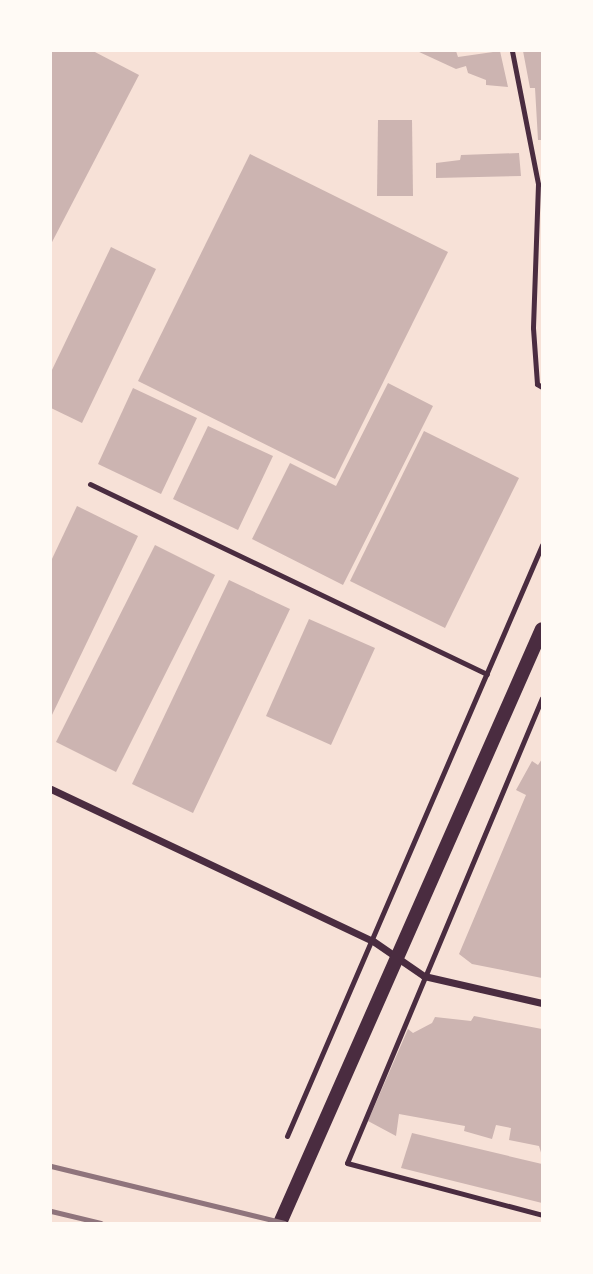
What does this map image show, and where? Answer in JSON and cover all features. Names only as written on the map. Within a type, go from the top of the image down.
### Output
[{"type":"main road","points":[[280,1223],[542,629]]},
{"type":"street","points":[[51,789],[373,941],[424,976],[542,1003]]},
{"type":"lane","points":[[512,51],[538,184],[533,328],[537,384],[542,387]]},
{"type":"lane","points":[[90,484],[487,674]]},
{"type":"lane","points":[[287,1136],[542,545]]},
{"type":"lane","points":[[542,698],[347,1163],[542,1215]]},
{"type":"building","points":[[51,51],[93,51],[139,75],[51,244]]},
{"type":"building","points":[[417,51],[456,51],[458,57],[500,51],[508,87],[486,85],[486,80],[468,73],[466,66],[456,69]]},
{"type":"building","points":[[523,51],[542,51],[542,140],[538,140],[535,88],[530,88]]},
{"type":"building","points":[[378,120],[412,120],[413,196],[377,196]]},
{"type":"building","points":[[519,153],[521,176],[436,178],[436,163],[460,160],[461,155]]},
{"type":"building","points":[[250,154],[448,252],[335,479],[138,381]]},
{"type":"building","points":[[111,247],[156,269],[82,423],[51,408],[51,372]]},
{"type":"building","points":[[388,383],[433,406],[343,585],[252,539],[290,463],[336,486]]},
{"type":"building","points":[[133,388],[197,418],[161,494],[98,464]]},
{"type":"building","points":[[208,426],[273,456],[238,530],[173,499]]},
{"type":"building","points":[[424,431],[519,478],[445,628],[350,581]]},
{"type":"building","points":[[77,506],[138,536],[51,717],[51,561]]},
{"type":"building","points":[[155,545],[215,575],[116,772],[56,742]]},
{"type":"building","points":[[229,580],[290,609],[193,813],[132,784]]},
{"type":"building","points":[[309,619],[375,648],[331,745],[266,716]]},
{"type":"building","points":[[542,759],[542,978],[472,964],[459,954],[526,795],[516,790],[532,761],[538,765]]},
{"type":"building","points":[[474,1016],[542,1029],[542,1156],[539,1146],[509,1140],[511,1128],[496,1125],[492,1139],[464,1131],[465,1126],[399,1114],[396,1136],[368,1121],[408,1029],[413,1033],[432,1023],[435,1017],[471,1021]]},
{"type":"building","points":[[412,1133],[542,1164],[542,1203],[401,1168]]},
{"type":"railway","points":[[51,1166],[284,1223]]},
{"type":"railway","points":[[51,1211],[101,1223]]}]
